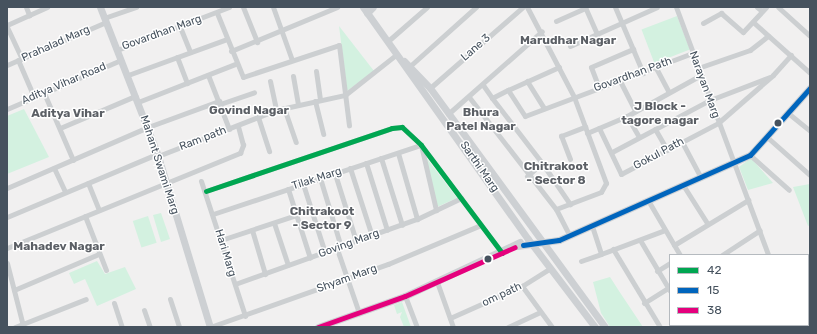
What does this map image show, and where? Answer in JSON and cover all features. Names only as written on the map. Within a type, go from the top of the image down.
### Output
[{"type":"street","points":[[26,7],[29,15]]},
{"type":"street","points":[[34,97],[7,26],[47,7]]},
{"type":"street","name":"Mahant Swami Marg","points":[[100,7],[128,75],[158,155],[210,327]]},
{"type":"street","name":"Prahalad Marg","points":[[7,65],[130,8],[136,7]]},
{"type":"street","name":"Govardhan Marg","points":[[117,50],[229,7]]},
{"type":"street","points":[[243,7],[257,42]]},
{"type":"street","points":[[273,7],[292,60]]},
{"type":"street","points":[[231,51],[282,32],[337,7]]},
{"type":"street","points":[[365,10],[373,7]]},
{"type":"street","points":[[388,42],[427,7]]},
{"type":"street","points":[[410,66],[476,7]]},
{"type":"street","name":"Lane 3","points":[[427,91],[523,7]]},
{"type":"street","points":[[527,7],[542,31],[574,97],[606,183],[605,188],[556,209]]},
{"type":"street","points":[[556,21],[585,7],[597,34]]},
{"type":"street","points":[[615,7],[643,73]]},
{"type":"street","points":[[570,46],[622,23],[647,9],[657,7]]},
{"type":"street","name":"Narayan Marg","points":[[676,7],[768,254]]},
{"type":"street","points":[[757,7],[762,11]]},
{"type":"street","points":[[702,23],[721,13],[743,32],[766,7]]},
{"type":"street","points":[[778,7],[810,36]]},
{"type":"street","name":"Sarthi Marg","points":[[365,10],[397,54],[448,114],[500,183],[540,241],[605,327]]},
{"type":"street","points":[[216,13],[227,38],[239,74],[248,77],[339,44],[349,125]]},
{"type":"street","points":[[753,22],[791,55],[810,74]]},
{"type":"street","points":[[180,27],[190,52]]},
{"type":"street","points":[[448,114],[483,85],[542,31]]},
{"type":"street","points":[[698,68],[750,50],[768,36]]},
{"type":"street","points":[[128,75],[227,38]]},
{"type":"street","points":[[600,88],[591,68],[633,49]]},
{"type":"street","name":"Govardhan Path","points":[[508,90],[525,116],[693,53]]},
{"type":"street","points":[[397,54],[410,66],[427,91]]},
{"type":"street","name":"Ram path","points":[[7,217],[158,155],[238,126],[276,110],[345,95],[397,54]]},
{"type":"street","name":"Gokul Path","points":[[612,152],[621,174],[718,123],[773,75],[791,55]]},
{"type":"street","points":[[177,57],[187,83]]},
{"type":"street","name":"Aditya Vihar Road","points":[[7,109],[121,60]]},
{"type":"street","points":[[60,128],[136,99],[187,83],[235,64]]},
{"type":"street","points":[[492,98],[559,67]]},
{"type":"street","points":[[656,68],[669,92]]},
{"type":"street","points":[[316,71],[322,134]]},
{"type":"street","points":[[208,75],[229,129]]},
{"type":"street","points":[[587,133],[626,116],[701,75]]},
{"type":"street","points":[[599,128],[612,152],[710,100],[773,75]]},
{"type":"street","points":[[292,76],[298,105]]},
{"type":"street","points":[[270,81],[276,110]]},
{"type":"street","points":[[527,81],[544,108]]},
{"type":"street","points":[[620,81],[635,111]]},
{"type":"street","points":[[483,85],[542,163],[570,204]]},
{"type":"street","points":[[318,327],[405,296],[529,241],[540,241],[566,236],[592,226],[750,156],[810,88]]},
{"type":"street","name":"Sarthi Marg","points":[[427,91],[529,241],[595,327]]},
{"type":"street","points":[[7,188],[148,127],[254,92]]},
{"type":"street","points":[[44,93],[73,160]]},
{"type":"street","points":[[469,97],[527,176],[556,209],[566,236]]},
{"type":"street","points":[[284,108],[296,142]]},
{"type":"street","points":[[788,113],[810,131]]},
{"type":"street","points":[[626,116],[639,138]]},
{"type":"street","points":[[258,117],[268,151]]},
{"type":"street","points":[[7,248],[166,181],[240,152],[243,145],[238,126]]},
{"type":"street","points":[[206,191],[392,128],[402,127],[421,145],[502,253]]},
{"type":"street","points":[[570,159],[562,136],[585,127]]},
{"type":"street","points":[[655,129],[667,150]]},
{"type":"street","points":[[767,137],[810,175]]},
{"type":"street","points":[[682,142],[701,177]]},
{"type":"street","points":[[421,145],[436,210]]},
{"type":"street","name":"Tilak Marg","points":[[213,214],[421,145]]},
{"type":"street","points":[[398,153],[417,219]]},
{"type":"street","points":[[750,156],[789,190]]},
{"type":"street","points":[[382,158],[402,225]]},
{"type":"street","points":[[366,163],[387,230]]},
{"type":"street","points":[[527,176],[542,163]]},
{"type":"street","points":[[54,168],[65,192]]},
{"type":"street","points":[[350,168],[372,236]]},
{"type":"street","points":[[334,174],[356,241]]},
{"type":"street","points":[[320,178],[359,313]]},
{"type":"street","name":"Hari Marg","points":[[201,181],[206,191],[245,316]]},
{"type":"street","points":[[88,183],[99,210]]},
{"type":"street","points":[[493,187],[500,183]]},
{"type":"street","points":[[303,184],[325,252]]},
{"type":"street","points":[[683,185],[707,223]]},
{"type":"street","points":[[288,188],[310,258]]},
{"type":"street","name":"Goving Marg","points":[[235,284],[402,225],[461,198]]},
{"type":"street","points":[[674,245],[707,223],[748,200]]},
{"type":"street","points":[[649,202],[679,254]]},
{"type":"street","points":[[221,240],[296,215]]},
{"type":"street","points":[[84,216],[106,270]]},
{"type":"street","points":[[274,223],[288,265]]},
{"type":"street","name":"Shyam Marg","points":[[210,327],[348,279],[441,244],[481,225]]},
{"type":"street","points":[[592,226],[601,254]]},
{"type":"street","points":[[252,230],[265,274]]},
{"type":"street","points":[[581,261],[665,230]]},
{"type":"street","points":[[724,254],[760,230]]},
{"type":"street","points":[[640,240],[669,290],[644,302]]},
{"type":"street","points":[[614,249],[660,327]]},
{"type":"street","points":[[14,290],[99,254]]},
{"type":"street","points":[[7,263],[23,325]]},
{"type":"street","points":[[657,271],[669,264]]},
{"type":"street","name":"om path","points":[[450,318],[522,286],[551,268]]},
{"type":"street","points":[[437,282],[453,327]]},
{"type":"street","points":[[522,286],[552,327]]},
{"type":"street","points":[[405,296],[417,327]]},
{"type":"street","points":[[15,327],[86,299]]},
{"type":"street","points":[[170,299],[179,327]]},
{"type":"street","points":[[114,302],[121,327]]},
{"type":"street","points":[[144,310],[150,327]]},
{"type":"street","points":[[508,327],[540,312]]},
{"type":"green space","points":[[677,16],[690,50],[654,63],[642,30]]},
{"type":"green space","points":[[339,26],[374,71],[347,91]]},
{"type":"green space","points":[[24,109],[49,157],[7,174],[7,116]]},
{"type":"green space","points":[[421,151],[457,198],[437,207]]},
{"type":"green space","points":[[751,158],[773,183],[748,190],[739,167]]},
{"type":"green space","points":[[810,184],[810,225],[808,226],[793,187]]},
{"type":"green space","points":[[161,213],[170,239],[161,242],[153,215]]},
{"type":"green space","points":[[148,216],[157,243],[141,248],[133,221]]},
{"type":"green space","points":[[97,261],[105,274],[125,267],[136,289],[97,306],[85,279],[74,284],[69,273]]},
{"type":"green space","points":[[610,277],[643,327],[610,327],[601,313],[593,282]]},
{"type":"green space","points":[[402,302],[411,327],[404,327],[400,317],[402,312],[397,314],[394,305]]},
{"type":"transit line","name":"15","points":[[523,245],[559,240],[750,155],[810,88]]},
{"type":"transit line","name":"42","points":[[206,191],[392,128],[402,127],[421,145],[502,253]]},
{"type":"transit line","name":"38","points":[[318,327],[405,296],[515,247]]},
{"type":"district","name":"Marudhar Nagar","points":[[568,41]]},
{"type":"district","name":"Govind Nagar","points":[[249,111]]},
{"type":"district","name":"Aditya Vihar","points":[[68,114]]},
{"type":"district","name":"J Block - tagore nagar","points":[[660,114]]},
{"type":"district","name":"Bhura Patel Nagar","points":[[481,120]]},
{"type":"district","name":"Chitrakoot - Sector 8","points":[[556,174]]},
{"type":"district","name":"Chitrakoot - Sector 9","points":[[322,219]]},
{"type":"district","name":"Mahadev Nagar","points":[[59,247]]}]
